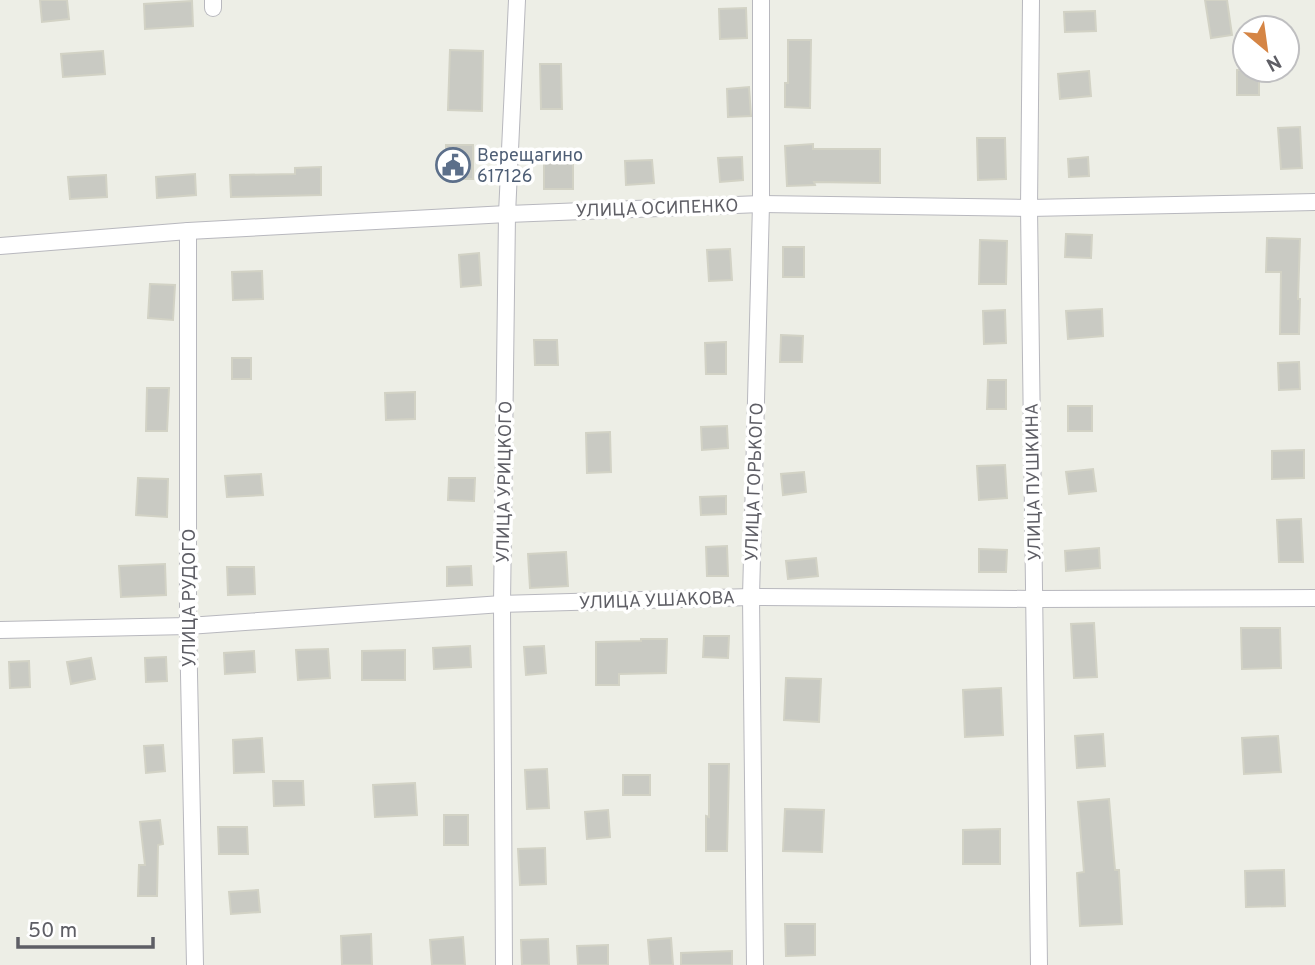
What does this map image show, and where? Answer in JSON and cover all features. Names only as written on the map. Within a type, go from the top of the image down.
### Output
[{"type":"street","name":"УЛИЦА УРИЦКОГО","points":[[504,965],[502,604],[507,214],[517,0]]},
{"type":"street","name":"УЛИЦА ГОРЬКОГО","points":[[755,965],[751,597],[761,204],[761,0]]},
{"type":"street","name":"УЛИЦА ПУШКИНА","points":[[1031,0],[1029,208],[1038,965]]},
{"type":"street","name":"УЛИЦА ОСИПЕНКО","points":[[0,246],[188,231],[761,204],[1029,208],[1315,202]]},
{"type":"street","name":"УЛИЦА РУДОГО","points":[[188,231],[188,626],[195,965]]},
{"type":"street","name":"УЛИЦА УШАКОВА","points":[[0,630],[188,626],[502,604],[751,597],[1315,598]]},
{"type":"building","points":[[40,0],[67,0],[69,19],[42,22]]},
{"type":"building","points":[[1205,0],[1227,0],[1231,35],[1211,38]]},
{"type":"building","points":[[192,1],[193,26],[145,29],[144,4]]},
{"type":"building","points":[[746,8],[747,38],[720,39],[719,9]]},
{"type":"building","points":[[1095,11],[1096,31],[1065,32],[1064,12]]},
{"type":"building","points":[[788,40],[811,40],[810,108],[785,107]]},
{"type":"building","points":[[450,50],[483,51],[482,111],[448,110]]},
{"type":"building","points":[[103,51],[105,74],[63,77],[61,54]]},
{"type":"building","points":[[540,64],[561,64],[562,109],[541,109]]},
{"type":"building","points":[[1089,71],[1091,96],[1060,99],[1058,74]]},
{"type":"building","points":[[1237,84],[1259,84],[1259,95],[1237,95]]},
{"type":"building","points":[[749,87],[751,116],[728,117],[727,89]]},
{"type":"building","points":[[1300,127],[1302,168],[1281,169],[1278,128]]},
{"type":"building","points":[[977,138],[1005,138],[1006,179],[978,180]]},
{"type":"building","points":[[813,144],[813,149],[880,149],[880,183],[814,182],[815,185],[787,186],[785,146]]},
{"type":"building","points":[[446,145],[473,145],[473,179],[446,179]]},
{"type":"building","points":[[742,157],[743,180],[720,182],[718,158]]},
{"type":"building","points":[[1088,157],[1089,176],[1069,177],[1068,159]]},
{"type":"building","points":[[544,160],[573,160],[573,189],[544,189]]},
{"type":"building","points":[[652,160],[654,183],[626,185],[625,161]]},
{"type":"building","points":[[321,167],[321,195],[231,197],[230,175],[295,174],[295,168]]},
{"type":"building","points":[[195,174],[196,195],[157,198],[156,177]]},
{"type":"building","points":[[106,175],[107,197],[70,199],[68,177]]},
{"type":"building","points":[[1066,234],[1092,235],[1091,258],[1065,257]]},
{"type":"building","points":[[1267,238],[1300,239],[1299,334],[1280,334],[1281,272],[1266,272]]},
{"type":"building","points":[[980,240],[1007,241],[1006,284],[979,284]]},
{"type":"building","points":[[783,247],[804,247],[804,277],[783,277]]},
{"type":"building","points":[[730,249],[732,280],[709,281],[707,250]]},
{"type":"building","points":[[479,253],[481,285],[461,287],[459,255]]},
{"type":"building","points":[[262,271],[263,299],[233,300],[232,272]]},
{"type":"building","points":[[150,284],[175,285],[173,320],[148,318]]},
{"type":"building","points":[[1102,309],[1103,336],[1068,339],[1066,311]]},
{"type":"building","points":[[1005,310],[1006,343],[984,344],[983,311]]},
{"type":"building","points":[[781,335],[803,336],[802,362],[780,362]]},
{"type":"building","points":[[534,340],[557,340],[558,365],[535,365]]},
{"type":"building","points":[[726,342],[726,374],[706,374],[705,343]]},
{"type":"building","points":[[232,358],[251,358],[251,379],[232,379]]},
{"type":"building","points":[[1299,362],[1300,389],[1279,390],[1278,363]]},
{"type":"building","points":[[988,380],[1006,380],[1006,409],[987,409]]},
{"type":"building","points":[[147,388],[169,388],[167,431],[146,431]]},
{"type":"building","points":[[415,392],[415,419],[386,420],[385,393]]},
{"type":"building","points":[[1068,406],[1092,406],[1092,431],[1068,431]]},
{"type":"building","points":[[727,426],[728,448],[702,450],[701,427]]},
{"type":"building","points":[[610,432],[611,472],[587,473],[586,433]]},
{"type":"building","points":[[1304,450],[1304,478],[1272,479],[1272,451]]},
{"type":"building","points":[[1005,465],[1007,498],[979,500],[977,466]]},
{"type":"building","points":[[1093,469],[1096,491],[1069,494],[1066,472]]},
{"type":"building","points":[[804,472],[806,492],[783,495],[781,474]]},
{"type":"building","points":[[261,474],[263,495],[227,497],[225,476]]},
{"type":"building","points":[[138,478],[168,479],[167,517],[136,515]]},
{"type":"building","points":[[449,478],[475,478],[474,501],[448,500]]},
{"type":"building","points":[[726,496],[726,514],[701,515],[700,497]]},
{"type":"building","points":[[1301,519],[1303,562],[1279,562],[1277,520]]},
{"type":"building","points":[[727,546],[728,576],[707,576],[706,547]]},
{"type":"building","points":[[1099,548],[1100,568],[1066,571],[1065,551]]},
{"type":"building","points":[[979,549],[1007,550],[1006,572],[979,572]]},
{"type":"building","points":[[566,552],[568,586],[530,588],[528,554]]},
{"type":"building","points":[[816,558],[818,576],[788,579],[786,561]]},
{"type":"building","points":[[165,564],[166,595],[121,597],[119,566]]},
{"type":"building","points":[[471,566],[472,585],[447,586],[447,567]]},
{"type":"building","points":[[227,567],[254,567],[255,594],[228,595]]},
{"type":"building","points":[[1094,623],[1097,677],[1074,678],[1071,624]]},
{"type":"building","points":[[1241,628],[1280,628],[1281,668],[1242,669]]},
{"type":"building","points":[[704,636],[729,636],[728,658],[703,657]]},
{"type":"building","points":[[667,639],[666,673],[619,674],[619,685],[596,685],[596,642]]},
{"type":"building","points":[[470,646],[471,667],[434,669],[433,648]]},
{"type":"building","points":[[544,646],[546,673],[526,675],[524,647]]},
{"type":"building","points":[[328,649],[330,678],[298,680],[296,650]]},
{"type":"building","points":[[405,650],[405,680],[362,680],[362,651]]},
{"type":"building","points":[[254,651],[255,672],[225,674],[224,653]]},
{"type":"building","points":[[166,657],[167,681],[146,682],[145,658]]},
{"type":"building","points":[[91,658],[95,679],[71,684],[67,662]]},
{"type":"building","points":[[29,661],[30,687],[10,688],[9,662]]},
{"type":"building","points":[[786,678],[821,679],[819,722],[784,720]]},
{"type":"building","points":[[1001,688],[1003,735],[965,737],[963,690]]},
{"type":"building","points":[[1103,734],[1105,766],[1077,768],[1075,736]]},
{"type":"building","points":[[1278,736],[1281,772],[1244,774],[1242,738]]},
{"type":"building","points":[[262,738],[264,772],[234,773],[233,740]]},
{"type":"building","points":[[163,745],[165,771],[146,773],[144,746]]},
{"type":"building","points":[[709,764],[729,764],[727,851],[706,851]]},
{"type":"building","points":[[547,769],[549,808],[527,809],[525,770]]},
{"type":"building","points":[[623,775],[650,775],[650,795],[623,795]]},
{"type":"building","points":[[273,781],[303,781],[304,805],[274,806]]},
{"type":"building","points":[[415,783],[417,815],[375,817],[373,785]]},
{"type":"building","points":[[1109,799],[1115,870],[1119,870],[1122,924],[1080,926],[1077,873],[1084,872],[1078,802]]},
{"type":"building","points":[[785,809],[824,810],[822,852],[783,851]]},
{"type":"building","points":[[608,810],[610,837],[587,839],[585,812]]},
{"type":"building","points":[[444,815],[468,815],[468,845],[444,845]]},
{"type":"building","points":[[160,820],[163,844],[158,845],[157,896],[138,896],[139,865],[145,865],[140,822]]},
{"type":"building","points":[[218,827],[247,827],[248,854],[219,854]]},
{"type":"building","points":[[1000,829],[1000,864],[963,864],[963,830]]},
{"type":"building","points":[[545,848],[546,884],[520,885],[518,849]]},
{"type":"building","points":[[1284,870],[1285,906],[1246,907],[1245,871]]},
{"type":"building","points":[[258,890],[260,912],[231,914],[229,892]]},
{"type":"building","points":[[785,924],[815,924],[815,955],[786,956]]},
{"type":"building","points":[[371,934],[372,965],[342,965],[341,936]]},
{"type":"building","points":[[463,937],[465,965],[432,965],[430,940]]},
{"type":"building","points":[[671,938],[673,965],[650,965],[648,940]]},
{"type":"building","points":[[548,939],[549,965],[522,965],[521,940]]},
{"type":"building","points":[[608,945],[608,965],[578,965],[577,946]]},
{"type":"building","points":[[732,951],[732,965],[681,965],[681,953]]},
{"type":"place","name":"Верещагино 617126","points":[[453,165]]}]
